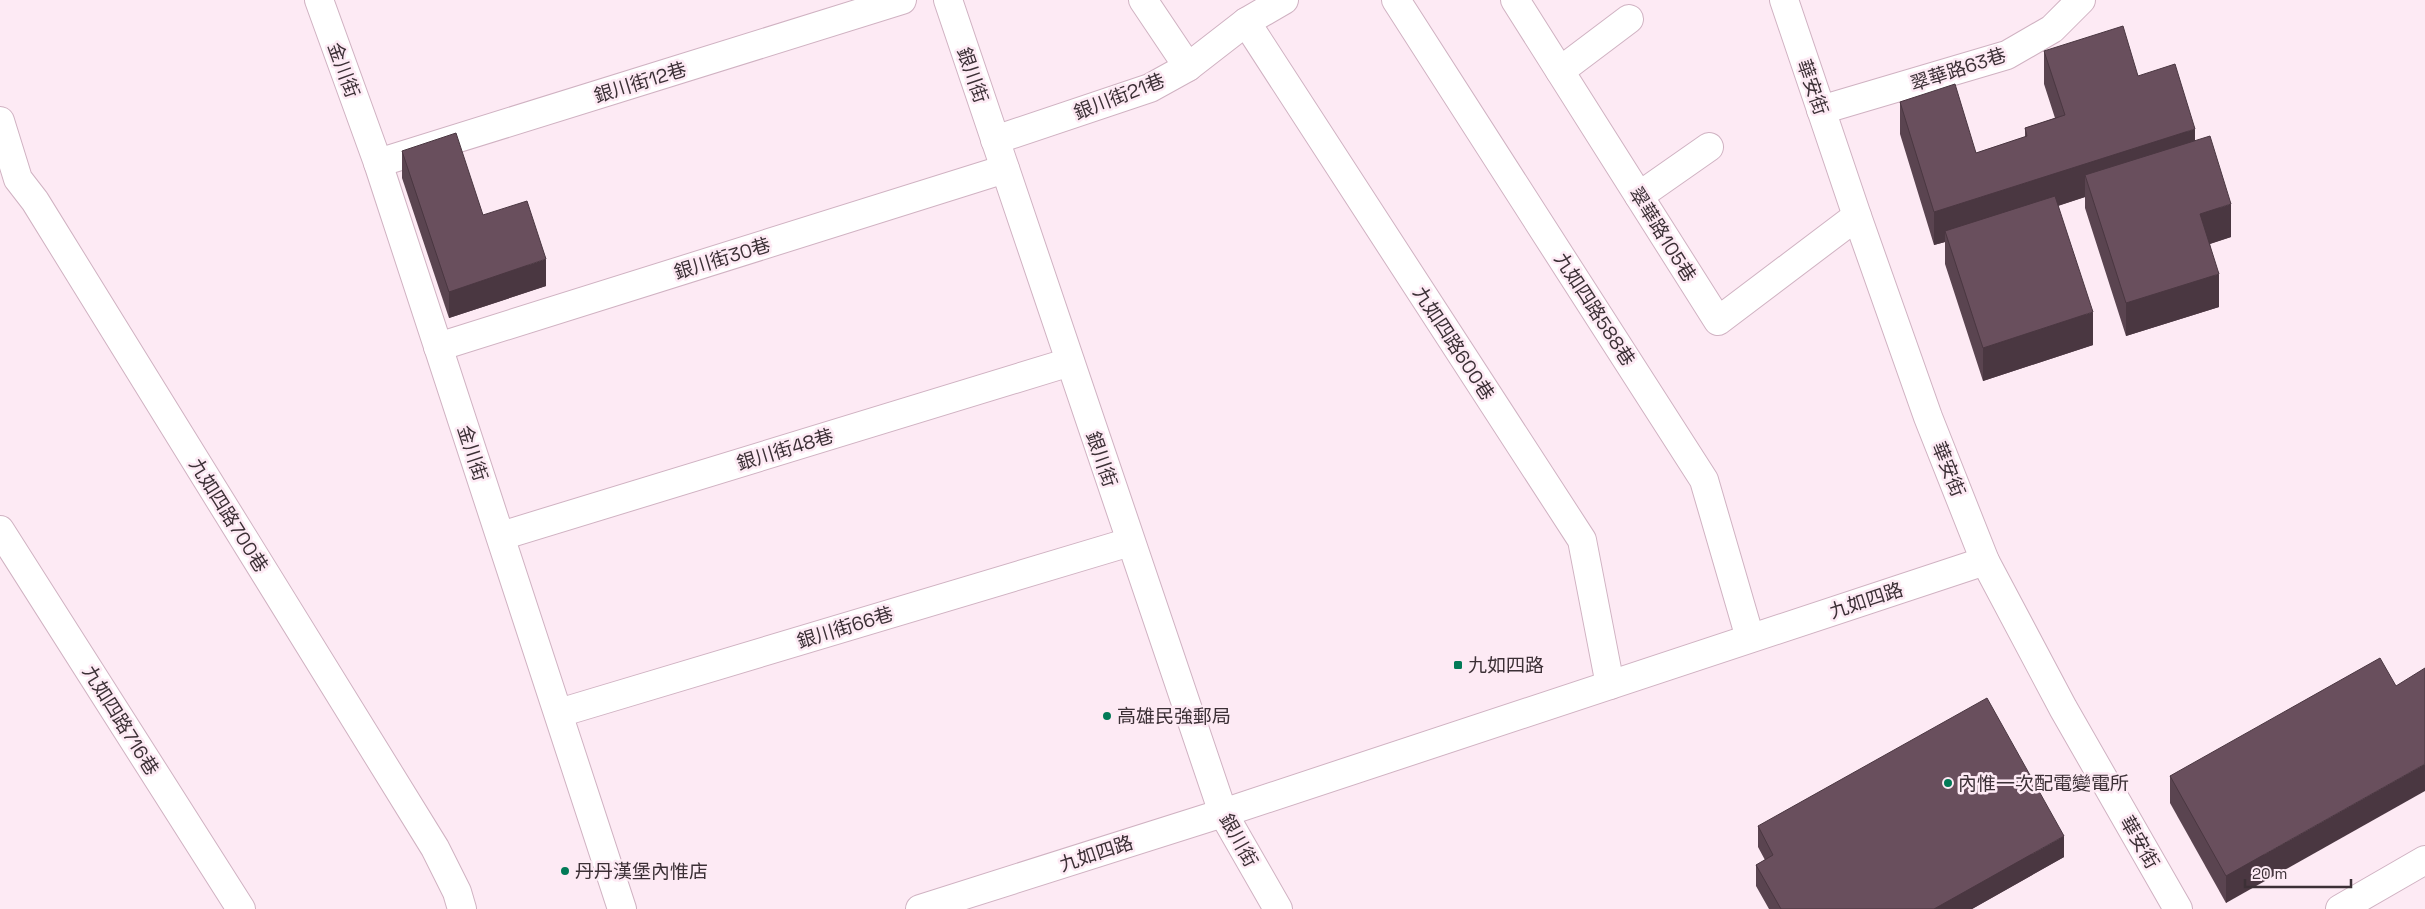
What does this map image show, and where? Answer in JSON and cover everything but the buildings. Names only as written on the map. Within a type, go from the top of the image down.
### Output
[{"type":"street","name":"金川街","points":[[319,0],[378,163],[622,909]]},
{"type":"street","name":"銀川街12巷","points":[[378,163],[902,0]]},
{"type":"street","name":"銀川街","points":[[948,0],[1223,813],[1278,909]]},
{"type":"street","points":[[1143,0],[1188,67]]},
{"type":"street","name":"銀川街21巷","points":[[995,140],[1150,88],[1188,67],[1246,22],[1284,0]]},
{"type":"street","name":"九如四路588巷","points":[[1396,0],[1704,480],[1750,638]]},
{"type":"street","name":"翠華路105巷","points":[[1515,0],[1718,322],[1857,216]]},
{"type":"street","name":"華安街","points":[[1784,0],[1857,216],[1928,417],[1985,561],[2049,684],[2178,909]]},
{"type":"street","name":"翠華路63巷","points":[[1821,110],[2007,55],[2052,28],[2081,0]]},
{"type":"street","points":[[1560,71],[1629,19]]},
{"type":"street","name":"九如四路600巷","points":[[1246,22],[1582,540],[1610,685]]},
{"type":"street","name":"九如四路700巷","points":[[0,121],[18,179],[34,201],[435,848],[457,892],[462,909]]},
{"type":"street","points":[[1639,196],[1709,147]]},
{"type":"street","name":"銀川街30巷","points":[[438,347],[1005,169]]},
{"type":"street","name":"銀川街48巷","points":[[501,536],[1070,362]]},
{"type":"street","name":"九如四路716巷","points":[[0,530],[241,909]]},
{"type":"street","name":"銀川街66巷","points":[[559,713],[1130,542]]},
{"type":"street","name":"九如四路","points":[[920,909],[978,900],[1223,813],[1985,561]]},
{"type":"street","points":[[2340,909],[2425,860]]},
{"type":"place","name":"九如四路","points":[[1458,665]]},
{"type":"place","name":"高雄民強郵局","points":[[1107,716]]},
{"type":"place","name":"內惟一次配電變電所","points":[[1948,783]]},
{"type":"place","name":"丹丹漢堡內惟店","points":[[565,871]]}]
